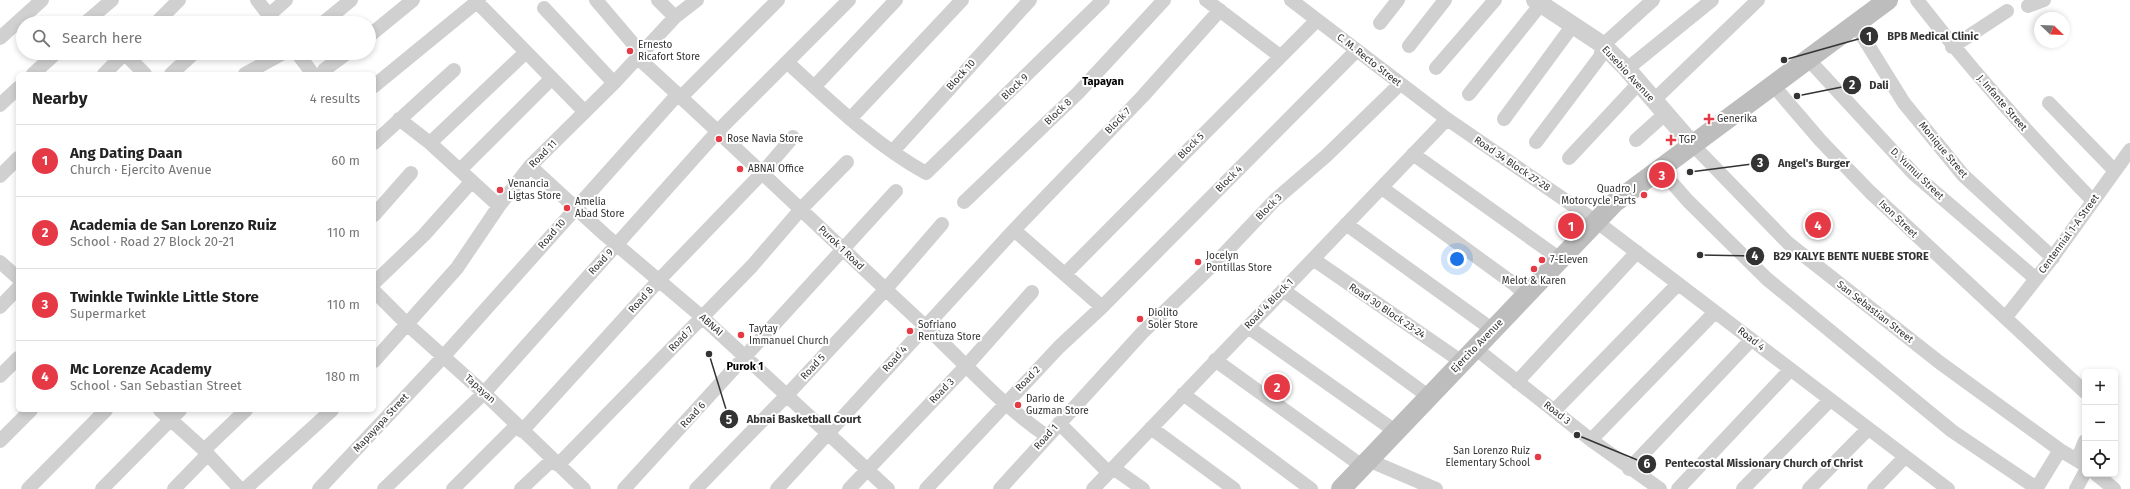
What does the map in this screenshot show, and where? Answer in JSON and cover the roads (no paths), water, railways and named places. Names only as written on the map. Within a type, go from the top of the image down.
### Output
[{"type":"main road","name":"Ejercito Avenue","points":[[1341,489],[1428,396],[1614,203],[1888,0]]},
{"type":"street","points":[[24,16],[42,0]]},
{"type":"street","points":[[93,16],[112,0]]},
{"type":"street","points":[[163,16],[179,0]]},
{"type":"street","points":[[257,0],[270,16]]},
{"type":"street","points":[[274,16],[286,0]]},
{"type":"street","points":[[332,16],[351,0]]},
{"type":"street","points":[[376,30],[413,0]]},
{"type":"street","name":"Purok 1 Road","points":[[596,0],[639,55],[680,96],[763,172],[842,250],[967,365],[1005,403],[1047,436]]},
{"type":"street","points":[[658,0],[675,17]]},
{"type":"street","name":"Road 11","points":[[376,359],[408,325],[457,268],[499,206],[530,166],[614,83],[675,17],[697,0]]},
{"type":"street","name":"Road 10","points":[[443,357],[575,207],[680,96],[778,0]]},
{"type":"street","name":"Road 9","points":[[384,489],[484,393],[718,131],[850,0]]},
{"type":"street","points":[[814,87],[896,0]]},
{"type":"street","points":[[850,119],[962,0]]},
{"type":"street","name":"Block 10","points":[[893,151],[1030,0]]},
{"type":"street","name":"Block 9","points":[[893,151],[926,173],[1103,0]]},
{"type":"street","name":"Block 8","points":[[964,202],[1078,93],[1164,0]]},
{"type":"street","points":[[1206,0],[1280,56]]},
{"type":"street","name":"C. M. Recto Street","points":[[1291,0],[1446,119]]},
{"type":"street","points":[[1380,24],[1398,0]]},
{"type":"street","points":[[1409,46],[1444,0]]},
{"type":"street","points":[[1436,68],[1495,0]]},
{"type":"street","points":[[1536,142],[1600,57],[1603,45],[1653,0]]},
{"type":"street","points":[[1627,69],[1712,0]]},
{"type":"street","points":[[1653,101],[1758,0]]},
{"type":"street","name":"J. Infante Street","points":[[1917,0],[1952,47],[2032,138],[2092,202]]},
{"type":"street","points":[[2028,6],[2044,0]]},
{"type":"street","points":[[376,84],[478,1],[525,53],[585,112]]},
{"type":"street","points":[[1469,94],[1545,3]]},
{"type":"street","name":"Eusebio Avenue","points":[[1545,3],[1573,25],[1603,45],[1627,69],[1653,101],[1692,144]]},
{"type":"street","points":[[544,8],[614,83]]},
{"type":"street","name":"Block 7","points":[[1014,230],[1143,96],[1220,10]]},
{"type":"street","points":[[1952,47],[2007,11]]},
{"type":"street","name":"Block 5","points":[[1065,274],[1317,20]]},
{"type":"street","points":[[0,38],[16,24]]},
{"type":"street","name":"Monique Street","points":[[1855,24],[1904,103],[1963,175],[2053,258]]},
{"type":"street","points":[[1504,119],[1573,25]]},
{"type":"street","name":"Block 4","points":[[1102,307],[1356,51]]},
{"type":"street","points":[[430,143],[525,53]]},
{"type":"street","name":"D. Yumul Street","points":[[1808,59],[1914,174],[2036,279]]},
{"type":"street","points":[[35,72],[48,60]]},
{"type":"street","points":[[106,72],[119,60]]},
{"type":"street","points":[[126,60],[142,72]]},
{"type":"street","points":[[172,72],[186,60]]},
{"type":"street","points":[[249,72],[270,60]]},
{"type":"street","points":[[305,60],[319,72],[337,60]]},
{"type":"street","points":[[788,63],[850,119],[893,151]]},
{"type":"street","points":[[376,141],[454,70]]},
{"type":"street","points":[[460,170],[552,78]]},
{"type":"street","points":[[1569,158],[1639,83]]},
{"type":"street","name":"Block 3","points":[[1142,333],[1220,258],[1275,200],[1326,156],[1400,84]]},
{"type":"street","name":"Ison Street","points":[[1773,85],[1820,140],[1870,192],[2082,389]]},
{"type":"street","points":[[0,105],[16,90]]},
{"type":"street","points":[[2049,103],[2114,170]]},
{"type":"street","points":[[1636,140],[1665,114]]},
{"type":"street","points":[[399,119],[430,143],[499,206]]},
{"type":"street","name":"Road 4 Block 1","points":[[1093,489],[1215,360],[1382,188],[1446,119]]},
{"type":"street","name":"Road 34 Block 27-28","points":[[1446,119],[1597,222]]},
{"type":"street","name":"Road 8","points":[[453,489],[520,428],[763,172],[793,137]]},
{"type":"street","name":"San Sebastian Street","points":[[1692,144],[1788,243],[1939,362],[2060,450],[2079,461]]},
{"type":"street","name":"Centennial 1-A Street","points":[[2006,317],[2053,258],[2114,170],[2130,150]]},
{"type":"street","points":[[1413,154],[1560,259]]},
{"type":"street","points":[[0,176],[16,160]]},
{"type":"street","name":"Road 7","points":[[521,489],[555,463],[702,317],[752,266],[801,209],[847,162]]},
{"type":"street","name":"ABNAI","points":[[530,166],[747,357],[888,489]]},
{"type":"street","points":[[1660,169],[1688,201],[1767,279],[1952,431],[2035,488],[2038,486],[2060,450]]},
{"type":"street","points":[[376,214],[411,173]]},
{"type":"street","points":[[376,281],[424,235],[472,181]]},
{"type":"street","points":[[1382,188],[1514,284],[1526,295]]},
{"type":"street","name":"Road 6","points":[[624,489],[747,357],[896,191]]},
{"type":"street","name":"Road 4","points":[[1597,222],[1948,489]]},
{"type":"street","name":"Road 5","points":[[696,489],[787,395],[885,290],[942,224]]},
{"type":"street","points":[[1346,224],[1493,330]]},
{"type":"street","points":[[1014,230],[1102,307]]},
{"type":"street","name":"Road 4","points":[[777,489],[1014,230]]},
{"type":"street","points":[[1517,382],[1637,252]]},
{"type":"street","name":"Road 30 Block 23-24","points":[[1313,259],[1366,297],[1396,316],[1469,355]]},
{"type":"street","points":[[0,262],[16,276]]},
{"type":"street","points":[[1554,411],[1678,284]]},
{"type":"street","points":[[0,307],[16,290]]},
{"type":"street","points":[[1283,290],[1428,396]]},
{"type":"street","name":"Road 3","points":[[849,489],[967,365],[1032,292]]},
{"type":"street","name":"Tapayan","points":[[376,293],[408,325],[484,393],[555,463],[584,489]]},
{"type":"street","name":"Road 2","points":[[926,489],[1059,347],[1102,307]]},
{"type":"street","points":[[1591,440],[1715,312]]},
{"type":"street","points":[[1248,327],[1395,431]]},
{"type":"street","name":"Road 1","points":[[1000,489],[1142,333]]},
{"type":"street","points":[[1629,469],[1751,340]]},
{"type":"street","name":"Road 3","points":[[1469,355],[1517,382],[1629,469],[1660,489]]},
{"type":"street","name":"Mapayapa Street","points":[[320,489],[443,357]]},
{"type":"street","points":[[0,376],[16,360]]},
{"type":"street","points":[[1215,360],[1365,463],[1436,489]]},
{"type":"street","points":[[1678,489],[1790,370]]},
{"type":"street","points":[[1183,394],[1311,489]]},
{"type":"street","points":[[1743,489],[1830,400]]},
{"type":"street","points":[[0,441],[29,412]]},
{"type":"street","points":[[28,489],[104,412]]},
{"type":"street","points":[[174,489],[206,452],[244,412]]},
{"type":"street","points":[[245,489],[330,412]]},
{"type":"street","points":[[102,489],[175,415],[240,489]]},
{"type":"street","points":[[1059,423],[1110,470],[1144,489]]},
{"type":"street","points":[[1151,428],[1234,489]]},
{"type":"street","points":[[1809,489],[1868,429]]},
{"type":"street","points":[[2079,461],[2082,451]]},
{"type":"street","points":[[1875,489],[1905,457]]},
{"type":"street","points":[[2076,489],[2082,477]]},
{"type":"street","points":[[2100,477],[2114,489]]},
{"type":"place","name":"Ernesto Ricafort Store","points":[[630,51]]},
{"type":"place","name":"BPB Medical Clinic","points":[[1784,60]]},
{"type":"place","name":"Dali","points":[[1797,96]]},
{"type":"place","name":"Generika","points":[[1709,119]]},
{"type":"place","name":"Rose Navia Store","points":[[719,139]]},
{"type":"place","name":"TGP","points":[[1671,140]]},
{"type":"place","name":"ABNAI Office","points":[[740,169]]},
{"type":"place","name":"Angel's Burger","points":[[1690,172]]},
{"type":"place","name":"Twinkle Twinkle Little Store","points":[[1662,175]]},
{"type":"place","name":"Venancia Ligtas Store","points":[[500,190]]},
{"type":"place","name":"Quadro J Motorcycle Parts","points":[[1644,195]]},
{"type":"place","name":"Amelia Abad Store","points":[[567,208]]},
{"type":"place","name":"Mc Lorenze Academy","points":[[1818,225]]},
{"type":"place","name":"Ang Dating Daan","points":[[1571,226]]},
{"type":"place","name":"B29 KALYE BENTE NUEBE STORE","points":[[1700,255]]},
{"type":"place","name":"7-Eleven","points":[[1542,260]]},
{"type":"place","name":"Jocelyn Pontillas Store","points":[[1198,262]]},
{"type":"place","name":"Melot & Karen","points":[[1534,269]]},
{"type":"place","name":"Diolito Soler Store","points":[[1140,319]]},
{"type":"place","name":"Sofriano Rentuza Store","points":[[910,331]]},
{"type":"place","name":"Taytay Immanuel Church","points":[[741,335]]},
{"type":"place","name":"Abnai Basketball Court","points":[[709,354]]},
{"type":"place","name":"Academia de San Lorenzo Ruiz","points":[[1277,387]]},
{"type":"place","name":"Dario de Guzman Store","points":[[1018,405]]},
{"type":"place","name":"Pentecostal Missionary Church of Christ","points":[[1577,435]]},
{"type":"place","name":"San Lorenzo Ruiz Elementary School","points":[[1538,457]]},
{"type":"district","name":"Tapayan","points":[[1103,81]]},
{"type":"district","name":"Purok 1","points":[[745,366]]}]
